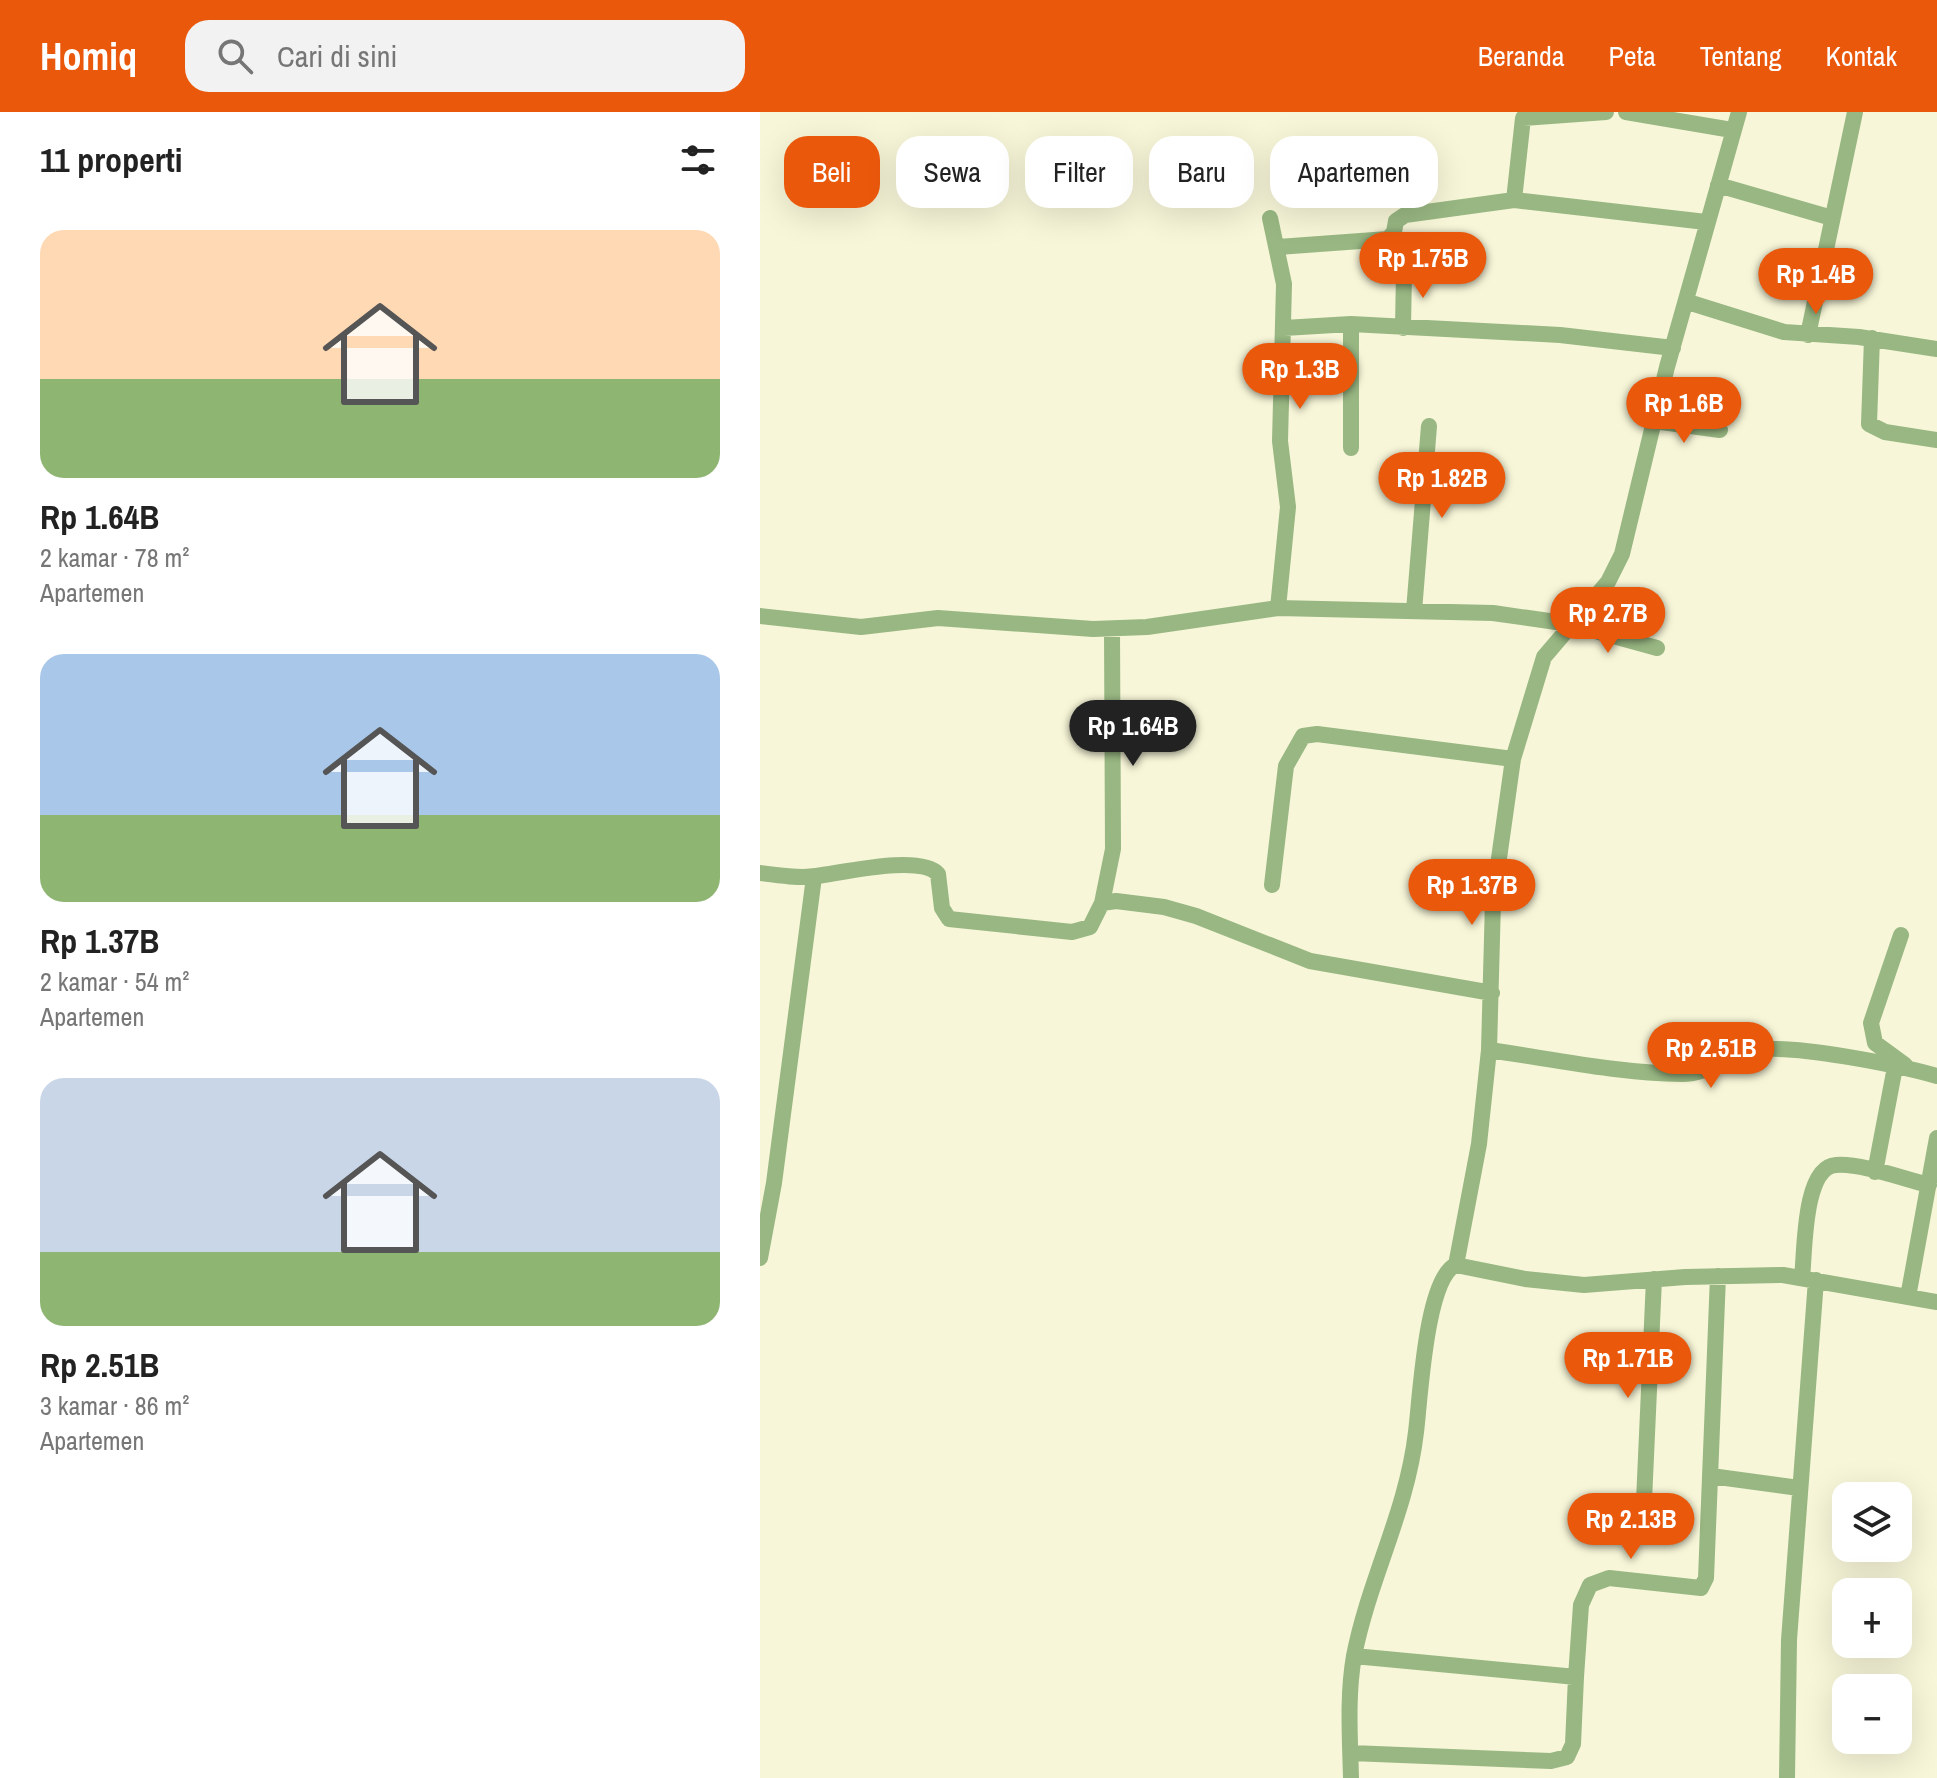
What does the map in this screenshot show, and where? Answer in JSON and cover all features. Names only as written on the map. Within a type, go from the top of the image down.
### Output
[{"type":"street","points":[[1514,200],[1523,118],[1606,112]]},
{"type":"street","points":[[1626,112],[1732,130]]},
{"type":"street","points":[[1351,1778],[1354,1656],[1408,1481],[1429,1324],[1443,1274],[1456,1265],[1478,1156],[1489,1050],[1496,860],[1513,759],[1544,657],[1616,570],[1673,348],[1688,302],[1706,222],[1739,112]]},
{"type":"street","points":[[1808,335],[1855,112]]},
{"type":"street","points":[[1718,185],[1832,218]]},
{"type":"street","points":[[1278,247],[1388,239],[1394,232],[1396,221],[1405,215],[1514,200],[1706,222]]},
{"type":"street","points":[[1270,218],[1284,284],[1280,441],[1288,507],[1278,608]]},
{"type":"street","points":[[1403,328],[1404,271]]},
{"type":"street","points":[[1688,302],[1757,325],[1808,335],[1872,338],[1937,349]]},
{"type":"street","points":[[1284,328],[1351,324],[1560,335],[1673,348]]},
{"type":"street","points":[[1351,324],[1351,448]]},
{"type":"street","points":[[1872,338],[1869,424],[1885,432],[1937,440]]},
{"type":"street","points":[[1654,421],[1720,430]]},
{"type":"street","points":[[1414,611],[1429,426]]},
{"type":"street","points":[[760,616],[861,627],[938,618],[1112,629],[1147,627],[1278,608],[1493,613],[1570,624],[1657,648]]},
{"type":"street","points":[[760,873],[814,877],[905,865],[931,868],[938,874],[942,908],[949,919],[1072,932],[1090,927],[1102,903],[1113,849],[1112,629]]},
{"type":"street","points":[[1272,885],[1286,766],[1303,736],[1317,734],[1513,759]]},
{"type":"street","points":[[760,1258],[774,1183],[814,877]]},
{"type":"street","points":[[1102,903],[1164,907],[1196,916],[1310,961],[1492,993]]},
{"type":"street","points":[[1901,935],[1871,1023],[1875,1043],[1913,1070]]},
{"type":"street","points":[[1489,1050],[1683,1074],[1702,1072],[1744,1053],[1778,1049],[1937,1076]]},
{"type":"street","points":[[1875,1172],[1895,1067]]},
{"type":"street","points":[[1908,1297],[1937,1138]]},
{"type":"street","points":[[1787,1778],[1789,1640],[1814,1179],[1830,1166],[1839,1164],[1929,1185]]},
{"type":"street","points":[[1456,1265],[1557,1284],[1718,1276],[1809,1279],[1937,1302]]},
{"type":"street","points":[[1351,1753],[1551,1761],[1567,1757],[1573,1744],[1581,1605],[1590,1585],[1609,1578],[1696,1590],[1704,1584],[1718,1276]]},
{"type":"street","points":[[1643,1523],[1654,1279]]},
{"type":"street","points":[[1711,1476],[1799,1488]]},
{"type":"street","points":[[1354,1656],[1576,1677]]}]
